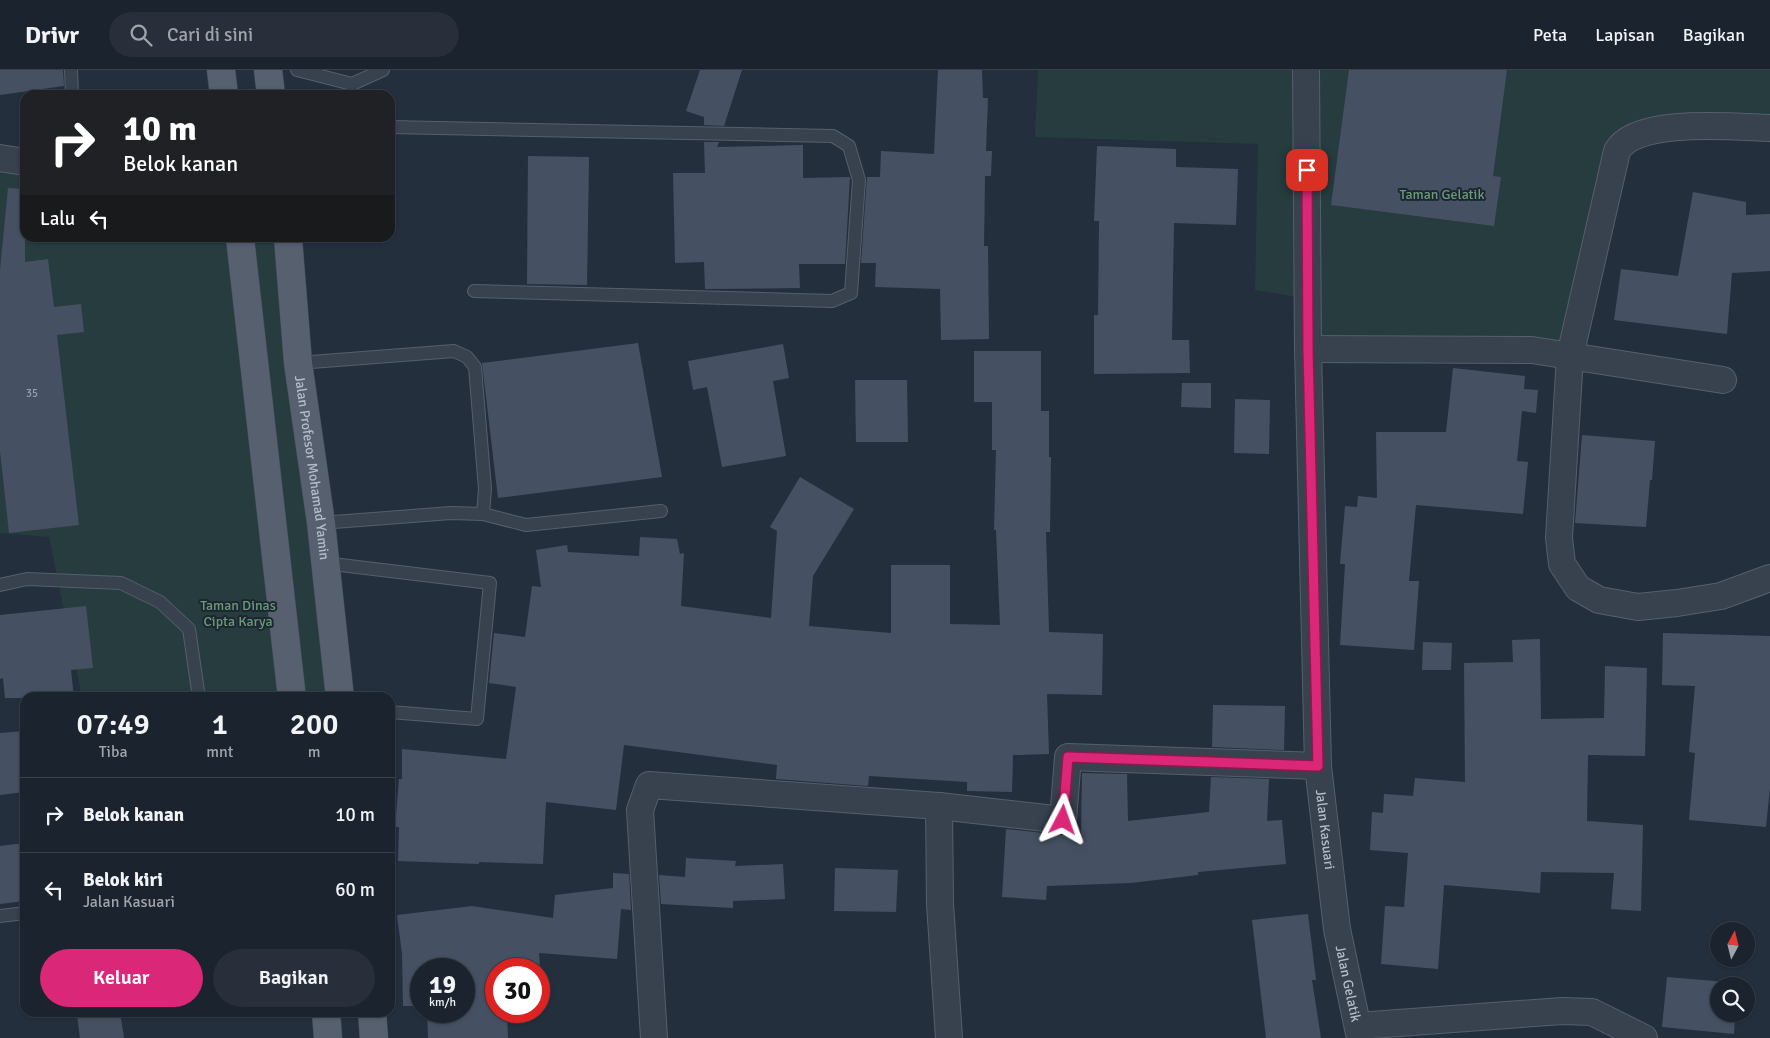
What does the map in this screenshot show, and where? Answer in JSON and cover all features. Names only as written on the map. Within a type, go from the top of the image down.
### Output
[{"type":"main road","points":[[221,70],[223,90]]},
{"type":"main road","points":[[268,70],[270,90]]},
{"type":"main road","points":[[240,242],[291,692]]},
{"type":"main road","name":"Jalan Profesor Mohamad Yamin","points":[[288,242],[298,363],[321,523],[339,692]]},
{"type":"main road","points":[[326,1017],[328,1038]]},
{"type":"main road","points":[[372,1017],[374,1038]]},
{"type":"street","name":"Jalan Kasuari","points":[[1306,70],[1308,349],[1318,766],[1337,929]]},
{"type":"street","points":[[1770,128],[1686,126],[1665,128],[1639,135],[1620,146],[1617,151],[1570,356],[1558,538],[1562,564],[1578,588],[1599,600],[1638,607],[1721,596],[1770,578]]},
{"type":"street","points":[[0,158],[20,161]]},
{"type":"street","points":[[1308,349],[1532,350],[1723,380]]},
{"type":"street","points":[[654,1038],[640,810],[649,785],[940,806],[1063,820],[1068,757],[1318,766]]},
{"type":"street","points":[[940,806],[940,904],[949,1038]]},
{"type":"street","name":"Jalan Gelatik","points":[[1337,929],[1359,1032]]},
{"type":"street","points":[[1359,1032],[1562,1010],[1592,1012],[1644,1038]]},
{"type":"lane","points":[[71,70],[72,90]]},
{"type":"lane","points":[[297,70],[352,84],[383,70]]},
{"type":"lane","points":[[395,127],[833,136],[849,146],[859,180],[851,293],[832,301],[474,291]]},
{"type":"lane","points":[[298,363],[454,351],[466,357],[475,367],[485,489],[483,514]]},
{"type":"lane","points":[[321,523],[451,513],[483,514],[526,524],[661,511]]},
{"type":"lane","points":[[324,563],[490,583],[476,719],[395,712]]},
{"type":"lane","points":[[0,585],[27,580],[121,583],[160,602],[189,629],[198,692]]},
{"type":"lane","points":[[0,916],[20,914]]},
{"type":"green space","name":"Taman Gelatik","points":[[1038,70],[1770,70],[1770,124],[1612,145],[1567,340],[1312,346],[1311,299],[1255,290],[1258,144],[1035,137]]},
{"type":"green space","name":"Taman Dinas Cipta Karya","points":[[0,165],[20,168],[20,242],[288,242],[339,692],[81,692],[49,537],[0,533]]},
{"type":"building","points":[[0,70],[63,70],[64,86],[20,90],[20,92],[0,95]]},
{"type":"building","points":[[700,70],[742,70],[724,126],[704,125],[704,117],[686,111]]},
{"type":"building","points":[[938,70],[982,70],[983,98],[988,98],[986,151],[992,151],[991,176],[985,176],[984,246],[988,246],[989,339],[941,340],[940,289],[875,287],[876,263],[861,263],[867,177],[880,177],[881,151],[934,154]]},
{"type":"building","points":[[1349,70],[1507,70],[1493,176],[1501,177],[1494,226],[1331,205]]},
{"type":"building","points":[[704,142],[719,142],[717,147],[803,145],[803,178],[850,177],[845,264],[799,264],[800,288],[705,289],[704,262],[675,263],[673,173],[705,173]]},
{"type":"building","points":[[1097,146],[1176,149],[1176,167],[1238,169],[1236,225],[1174,223],[1172,340],[1189,340],[1190,373],[1094,374],[1094,315],[1098,315],[1099,221],[1094,221]]},
{"type":"building","points":[[528,156],[589,157],[587,285],[527,284]]},
{"type":"building","points":[[8,188],[20,189],[20,242],[25,242],[25,262],[48,259],[54,307],[81,304],[84,332],[57,335],[79,525],[9,533],[0,451],[0,270]]},
{"type":"building","points":[[1693,192],[1746,202],[1746,215],[1770,214],[1770,271],[1732,273],[1727,334],[1614,320],[1621,269],[1678,276]]},
{"type":"building","points":[[638,343],[662,477],[498,498],[482,363]]},
{"type":"building","points":[[783,344],[789,378],[773,381],[786,456],[722,467],[707,387],[693,390],[688,361]]},
{"type":"building","points":[[974,351],[1041,351],[1041,411],[1049,411],[1049,457],[1051,457],[1050,532],[1046,532],[1049,632],[1103,634],[1102,695],[1047,694],[1049,754],[1013,755],[1012,792],[967,791],[967,782],[869,776],[868,786],[776,779],[777,765],[624,745],[616,810],[546,802],[543,864],[398,861],[399,827],[395,827],[399,779],[402,779],[402,749],[506,759],[516,687],[489,683],[494,633],[525,637],[532,586],[541,587],[536,550],[567,545],[568,552],[639,556],[640,537],[677,539],[680,554],[684,553],[681,606],[771,618],[777,531],[770,527],[800,477],[854,509],[813,576],[809,626],[891,633],[891,565],[950,565],[950,624],[1000,625],[996,530],[994,530],[996,450],[992,450],[992,402],[974,402]]},
{"type":"building","points":[[1453,368],[1525,376],[1524,389],[1538,390],[1536,413],[1522,411],[1517,461],[1528,462],[1523,514],[1416,505],[1409,581],[1419,581],[1414,650],[1340,645],[1345,564],[1340,564],[1345,506],[1357,507],[1358,496],[1377,498],[1376,432],[1446,432]]},
{"type":"building","points":[[855,380],[907,380],[908,442],[856,442]]},
{"type":"building","points":[[1182,383],[1211,383],[1211,408],[1181,407]]},
{"type":"building","points":[[1235,399],[1270,400],[1269,454],[1234,453]]},
{"type":"building","points":[[1582,435],[1655,441],[1646,527],[1575,523]]},
{"type":"building","points":[[86,606],[93,668],[71,670],[73,692],[20,692],[20,698],[5,698],[3,678],[0,679],[0,615]]},
{"type":"building","points":[[1663,633],[1770,636],[1770,788],[1766,827],[1689,820],[1695,753],[1689,752],[1695,686],[1662,685]]},
{"type":"building","points":[[1540,639],[1541,719],[1604,718],[1605,666],[1647,668],[1645,756],[1588,755],[1587,821],[1643,825],[1641,911],[1611,909],[1614,873],[1541,872],[1540,893],[1444,885],[1438,969],[1381,964],[1385,906],[1404,907],[1408,853],[1370,850],[1372,812],[1383,813],[1384,794],[1413,796],[1415,778],[1465,782],[1464,663],[1513,662],[1512,640]]},
{"type":"building","points":[[1423,642],[1452,643],[1451,670],[1422,670]]},
{"type":"building","points":[[1213,705],[1285,706],[1284,750],[1212,747]]},
{"type":"building","points":[[20,731],[20,793],[0,795],[0,733]]},
{"type":"building","points":[[1082,773],[1127,774],[1128,821],[1209,812],[1211,777],[1269,779],[1267,821],[1282,820],[1286,864],[1198,872],[1198,875],[1131,883],[1047,886],[1046,900],[1002,897],[1006,829],[1061,835],[1070,833],[1081,834]]},
{"type":"building","points":[[20,844],[20,902],[0,904],[0,846]]},
{"type":"building","points":[[686,858],[736,861],[735,866],[783,864],[785,899],[733,901],[733,908],[661,904],[659,875],[685,877]]},
{"type":"building","points":[[835,868],[898,870],[896,912],[834,911]]},
{"type":"building","points":[[613,873],[629,874],[631,910],[621,909],[617,959],[539,953],[539,958],[485,958],[485,1023],[507,1023],[508,1038],[428,1038],[427,1023],[475,1023],[475,958],[410,958],[410,1006],[403,1006],[402,954],[397,915],[472,906],[553,918],[555,895],[613,888]]},
{"type":"building","points":[[1308,914],[1316,980],[1312,980],[1321,1038],[1266,1038],[1252,920]]},
{"type":"building","points":[[1667,977],[1710,981],[1710,1022],[1735,1022],[1734,1034],[1662,1027]]},
{"type":"building","points":[[77,1017],[121,1017],[124,1038],[80,1038]]},
{"type":"route","points":[[1063,820],[1068,757],[1318,766],[1308,349],[1307,170]]}]
